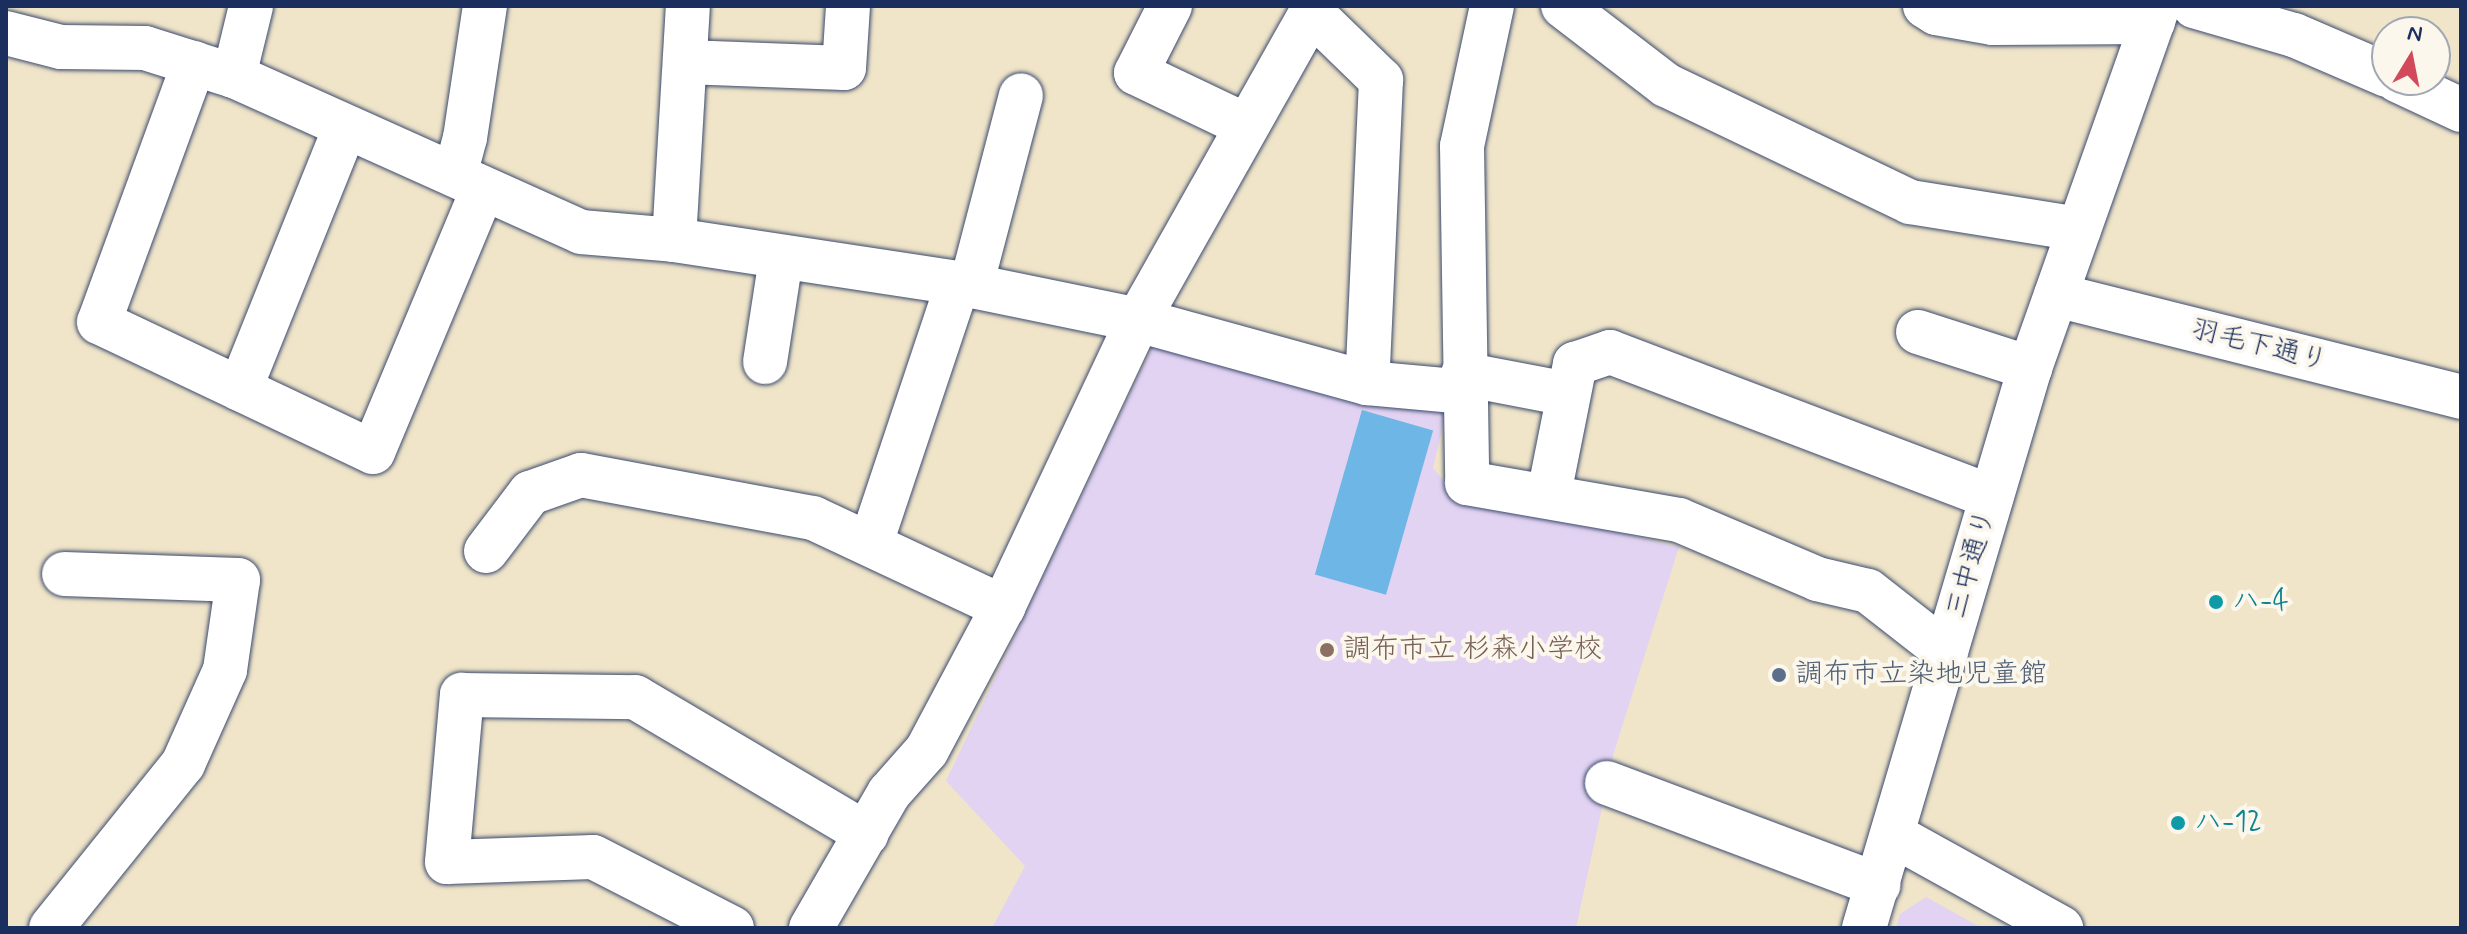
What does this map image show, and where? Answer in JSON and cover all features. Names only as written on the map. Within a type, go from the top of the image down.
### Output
[{"type":"street","points":[[251,6],[214,69],[99,322],[373,452],[468,183],[465,138],[485,6]]},
{"type":"street","points":[[674,240],[688,6]]},
{"type":"street","points":[[685,62],[844,68],[848,6]]},
{"type":"street","points":[[1170,6],[1136,73],[1245,125]]},
{"type":"street","points":[[1492,6],[1462,146],[1467,483],[1549,494],[1679,520],[1817,579],[1868,591],[1946,652]]},
{"type":"street","points":[[1563,6],[1666,85],[1910,202],[2079,229]]},
{"type":"street","points":[[1925,6],[1936,13],[1993,23],[2155,14]]},
{"type":"street","points":[[2194,6],[2294,35],[2371,68]]},
{"type":"street","points":[[811,928],[889,793],[927,750],[1003,607],[1138,320],[1313,9],[1381,80],[1367,383]]},
{"type":"street","name":"三中通り","points":[[1864,928],[1895,836],[2030,368],[2155,14]]},
{"type":"street","points":[[6,33],[61,47],[145,48],[214,69],[581,232],[674,240],[781,259],[965,285],[1138,320],[1367,383],[1465,383],[1568,394]]},
{"type":"street","points":[[871,543],[965,285],[1021,95]]},
{"type":"street","points":[[2431,96],[2461,110]]},
{"type":"street","points":[[240,389],[345,128]]},
{"type":"street","points":[[765,362],[781,259]]},
{"type":"street","name":"羽毛下通り","points":[[2056,295],[2461,397]]},
{"type":"street","points":[[1918,332],[2030,368]]},
{"type":"street","points":[[1549,494],[1575,364],[1610,352],[1991,497]]},
{"type":"street","points":[[486,551],[530,493],[581,475],[813,518],[1003,607]]},
{"type":"street","points":[[51,928],[183,764],[225,670],[238,580],[64,574]]},
{"type":"street","points":[[732,928],[593,857],[447,862],[462,695],[635,697],[867,834]]},
{"type":"street","points":[[1607,783],[1879,885]]},
{"type":"street","points":[[1895,836],[2061,928]]},
{"type":"shaded area","name":"調布市立 杉森小学校","points":[[1153,345],[1447,408],[1433,468],[1454,493],[1679,547],[1614,752],[1576,928],[992,928],[1025,866],[946,781]]},
{"type":"shaded area","points":[[1926,897],[1982,928],[1896,928],[1900,914]]},
{"type":"water","points":[[1362,410],[1433,430],[1386,595],[1315,574]]},
{"type":"place","name":"ハ-4","points":[[2216,602]]},
{"type":"place","name":"調布市立 杉森小学校","points":[[1327,650]]},
{"type":"place","name":"調布市立染地児童館","points":[[1779,675]]},
{"type":"place","name":"ハ-12","points":[[2178,823]]}]
